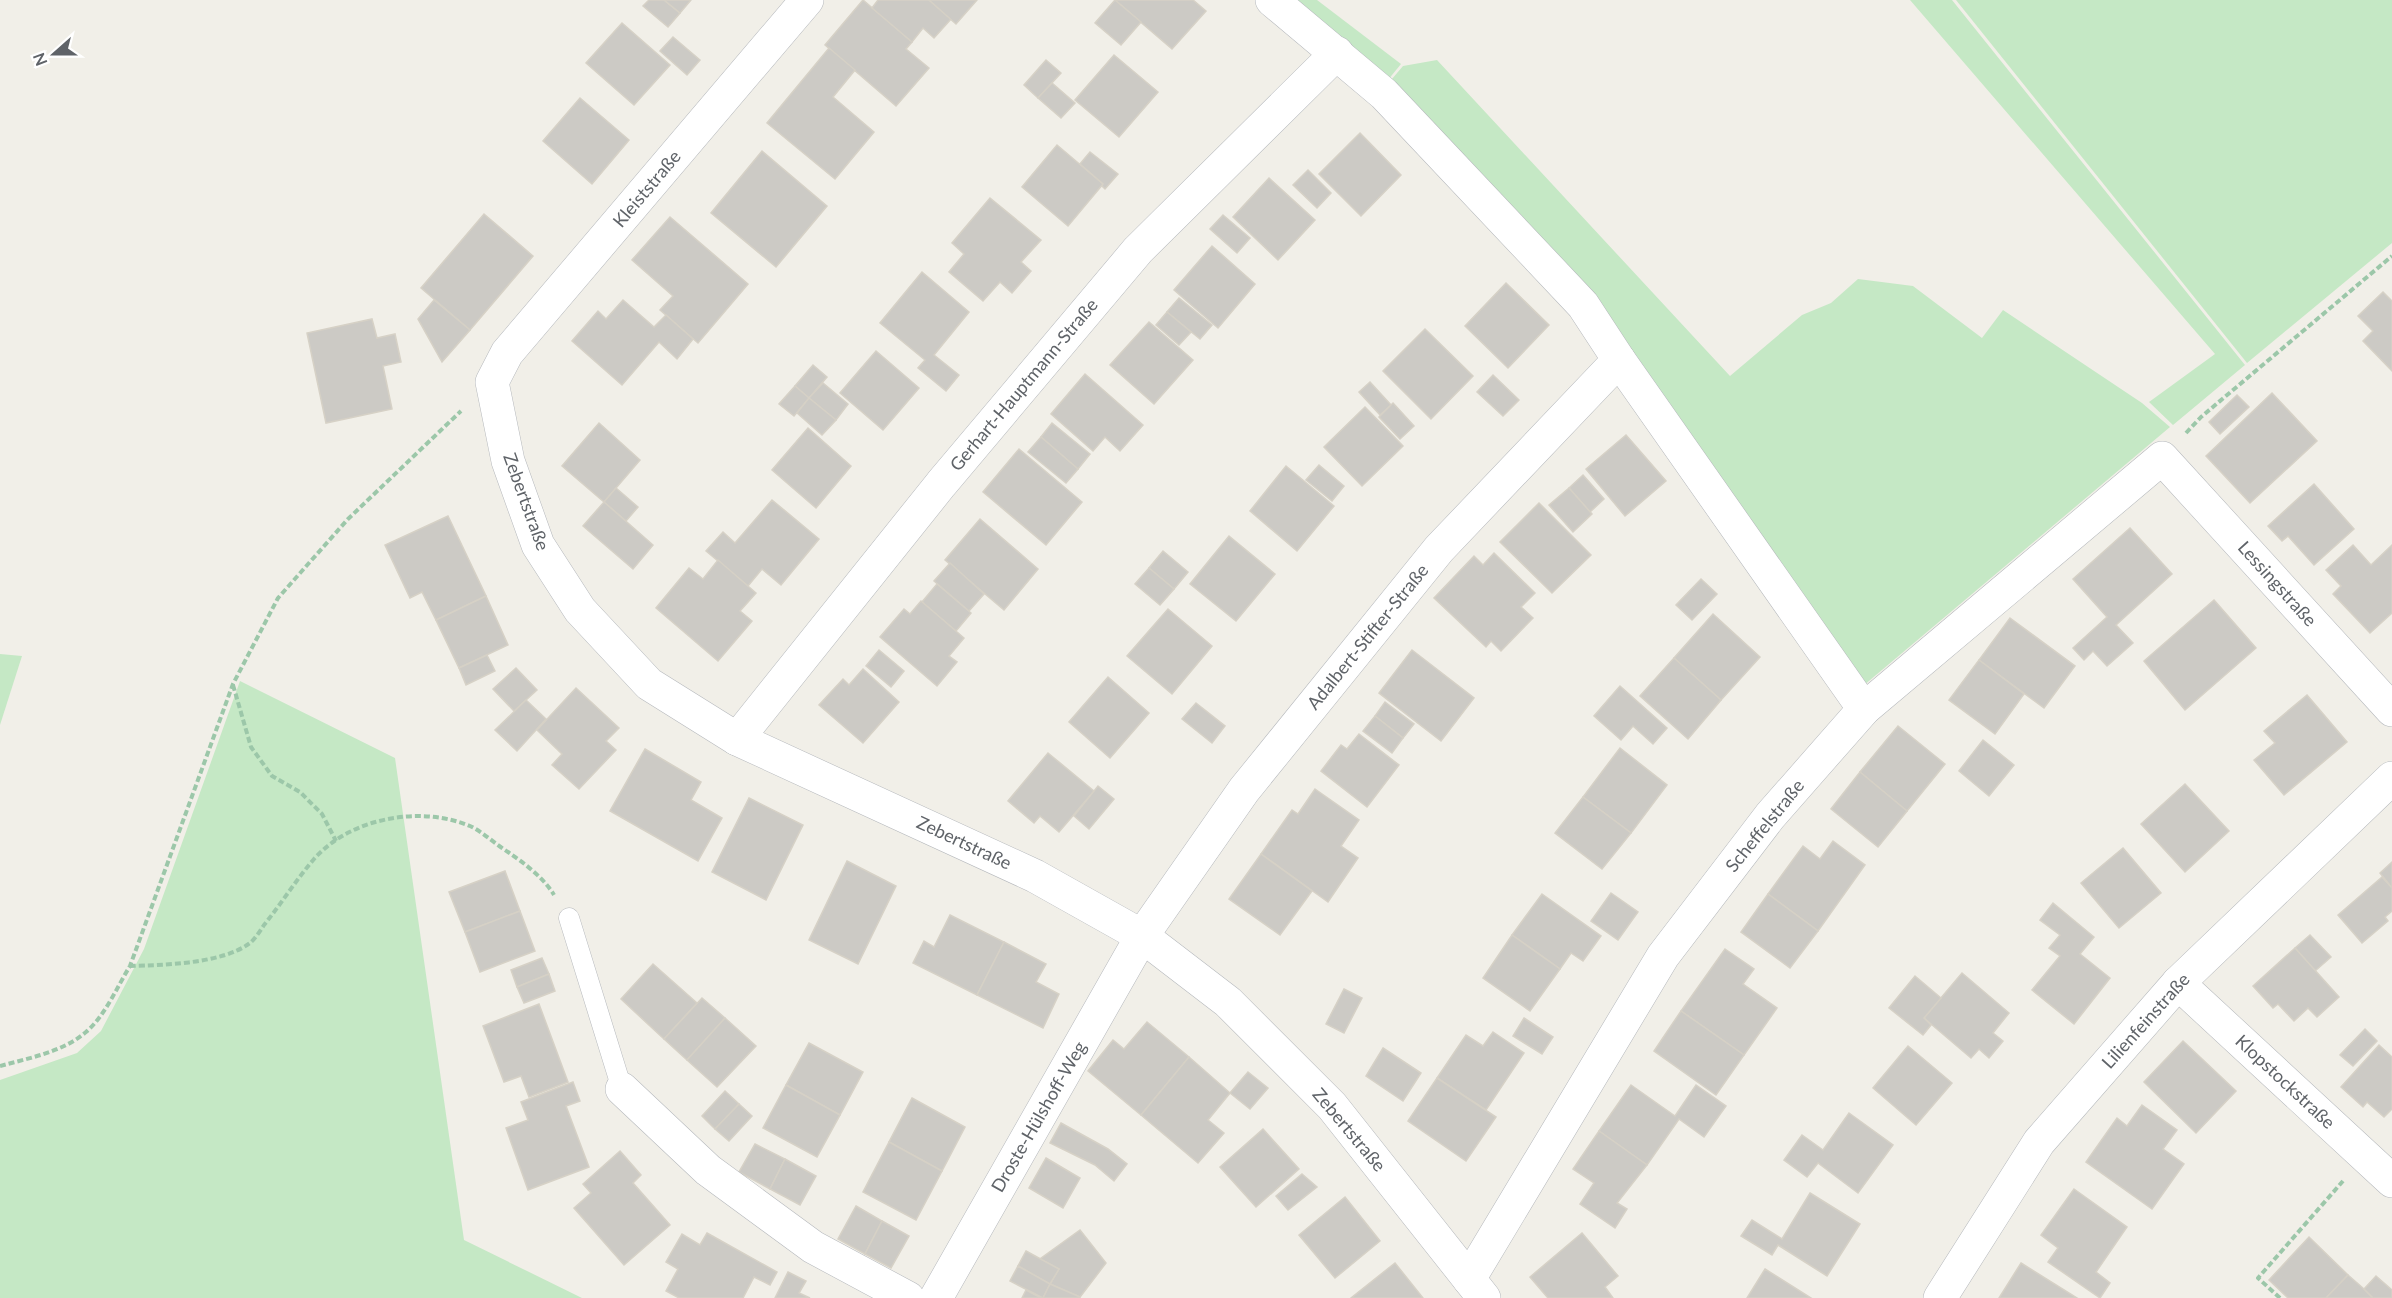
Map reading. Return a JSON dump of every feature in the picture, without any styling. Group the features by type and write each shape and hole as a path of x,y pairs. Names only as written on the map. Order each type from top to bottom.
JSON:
{"street":[{"name":"Kleiststraße","path":"492,382 507,353 807,0"},
{"path":"1272,0 1384,94 1583,305 1619,360 1864,709"},
{"name":"Gerhart-Hauptmann-Straße","path":"737,739 941,484 1138,250 1337,53"},
{"name":"Adalbert-Stifter-Straße","path":"1142,936 1244,790 1439,549 1619,360"},
{"name":"Zebertstraße","path":"492,382 508,461 538,545 580,610 649,684 737,739 1035,876 1142,936 1228,1002 1332,1106 1477,1288"},
{"name":"Scheffelstraße","path":"1477,1288 1663,956 1770,816 1864,709 2162,458"},
{"name":"Lessingstraße","path":"2162,458 2392,710"},
{"name":"Lilienfeinstraße","path":"1940,1298 2038,1142 2178,983 2392,778"},
{"name":"Droste-Hülshoff-Weg","path":"936,1298 1142,936"},
{"name":"Klopstockstraße","path":"2178,983 2392,1181"},
{"path":"622,1089 708,1170 813,1247 908,1298"}],"lane":[{"path":"569,918 622,1089"}],"path":[{"path":"2162,458 2201,417 2392,256"},
{"path":"0,1066 47,1053 69,1043 87,1031 105,1008 130,966 233,684 278,598 348,519 492,382"},
{"path":"233,684 251,747 272,776 300,792 321,814 336,841"},
{"path":"130,966 202,961 250,943 315,858 347,832 391,818 432,815 470,827 516,858 549,887 569,918"},
{"path":"2280,1298 2258,1278 2365,1156"}],"green space":[{"path":"1274,0 1317,0 1401,64 1383,86"},
{"path":"1910,0 1952,0 2245,365 2173,425 2149,402 2215,354"},
{"path":"1956,0 2392,0 2392,243 2247,363"},
{"path":"1437,60 1730,376 1802,315 1831,303 1858,279 1913,286 1982,338 2003,310 2142,403 2170,427 1857,691 1587,301 1386,86 1403,66"},
{"path":"0,654 22,656 0,725"},
{"path":"240,681 395,758 464,1240 582,1298 0,1298 0,1080 77,1053 101,1031 144,949"}],"building":[{"path":"649,0 664,0 680,13 668,27 643,6"},
{"path":"664,0 691,0 680,13"},
{"path":"863,0 912,42 906,49 929,68 896,106 825,45"},
{"path":"878,0 929,0 951,19 934,38 923,28 912,42 872,8"},
{"path":"929,0 977,0 956,24"},
{"path":"1115,0 1193,0 1206,11 1172,49"},
{"path":"1115,0 1141,22 1121,45 1095,23"},
{"path":"622,23 670,65 634,105 586,63"},
{"path":"673,37 700,60 687,75 660,51"},
{"path":"829,48 855,70 833,97 874,132 835,179 767,123"},
{"path":"1114,55 1158,92 1119,137 1075,100"},
{"path":"1046,60 1061,73 1038,98 1024,85"},
{"path":"1052,83 1075,103 1061,118 1038,98"},
{"path":"580,98 629,140 592,184 543,141"},
{"path":"1360,133 1401,175 1361,216 1319,174"},
{"path":"1057,145 1103,184 1068,226 1022,187"},
{"path":"762,151 827,206 776,267 711,213"},
{"path":"1090,152 1118,174 1105,189 1103,184 1080,164"},
{"path":"1308,170 1331,193 1317,208 1293,185"},
{"path":"1269,178 1315,220 1278,260 1233,217"},
{"path":"990,198 1041,240 1021,262 1031,271 1012,293 1000,282 983,301 949,272 964,254 952,243"},
{"path":"484,214 533,256 470,330 421,288"},
{"path":"1223,215 1250,238 1237,253 1210,229"},
{"path":"670,217 748,284 698,343 660,310 673,296 632,260"},
{"path":"1212,246 1255,284 1218,328 1174,290"},
{"path":"922,272 969,312 934,355 959,375 946,391 918,368 925,360 880,323"},
{"path":"1506,283 1549,325 1508,368 1465,326"},
{"path":"2383,292 2392,301 2392,371 2363,341 2373,331 2358,316"},
{"path":"1179,298 1212,325 1200,339 1167,312"},
{"path":"434,300 470,330 442,362 418,319"},
{"path":"623,300 654,327 666,315 693,339 677,359 659,342 622,385 572,341 598,311 606,319"},
{"path":"1167,312 1191,332 1179,345 1156,325"},
{"path":"372,319 377,338 395,334 401,362 383,366 392,409 326,423 307,333"},
{"path":"1149,322 1193,360 1154,404 1110,365"},
{"path":"1425,329 1473,376 1431,419 1383,371"},
{"path":"876,351 919,388 883,430 840,393"},
{"path":"813,365 827,377 809,398 795,386"},
{"path":"1085,374 1143,425 1120,451 1105,437 1093,451 1051,414"},
{"path":"1493,375 1519,400 1503,416 1477,392"},
{"path":"1370,382 1391,405 1380,415 1359,392"},
{"path":"823,383 848,404 836,420 809,398"},
{"path":"795,386 809,398 794,416 779,404"},
{"path":"2272,393 2317,441 2250,503 2206,456"},
{"path":"2237,395 2249,407 2220,434 2209,422"},
{"path":"809,398 836,420 822,435 797,413"},
{"path":"1393,403 1414,426 1400,439 1379,417"},
{"path":"1365,407 1403,446 1362,486 1324,447"},
{"path":"599,423 640,460 604,502 562,466"},
{"path":"1052,423 1090,454 1078,469 1041,437"},
{"path":"808,428 851,466 816,508 772,470"},
{"path":"1626,435 1666,481 1625,516 1586,469"},
{"path":"1041,437 1078,469 1066,483 1028,452"},
{"path":"1019,449 1082,502 1046,545 983,492"},
{"path":"1319,465 1344,486 1332,501 1306,480"},
{"path":"1286,466 1334,506 1297,551 1250,511"},
{"path":"1583,475 1604,499 1590,512 1569,488"},
{"path":"2314,484 2354,529 2314,565 2288,536 2282,541 2268,526"},
{"path":"616,488 638,507 626,521 604,502"},
{"path":"1569,488 1592,514 1573,532 1549,505"},
{"path":"772,500 819,539 781,585 762,569 748,586 706,551 723,532 735,543"},
{"path":"604,502 653,545 633,569 583,526"},
{"path":"1539,503 1591,555 1552,593 1500,542"},
{"path":"448,516 486,596 436,620 422,592 410,598 385,545"},
{"path":"980,519 1038,569 1004,610 945,560"},
{"path":"2130,528 2172,574 2116,625 2133,643 2107,666 2093,651 2084,660 2073,648 2107,617 2073,579"},
{"path":"1229,536 1275,574 1236,621 1190,584"},
{"path":"2353,545 2371,565 2392,545 2392,613 2370,633 2333,594 2341,586 2326,570"},
{"path":"1163,551 1188,572 1174,589 1149,568"},
{"path":"1494,553 1535,593 1521,607 1533,618 1501,651 1491,641 1486,647 1434,598 1474,556 1483,565"},
{"path":"718,560 756,593 740,611 752,621 718,661 656,608 689,568 703,579"},
{"path":"950,563 984,594 969,611 934,581"},
{"path":"1149,568 1174,589 1160,605 1135,584"},
{"path":"1701,579 1717,594 1692,620 1676,605"},
{"path":"937,584 971,613 956,631 922,602"},
{"path":"486,596 508,645 459,668 436,620"},
{"path":"2214,600 2256,648 2185,710 2144,661"},
{"path":"921,601 964,638 949,656 957,662 937,686 880,637 904,609 910,614"},
{"path":"1168,609 1212,646 1172,694 1127,656"},
{"path":"1713,614 1760,657 1721,700 1674,658"},
{"path":"2010,618 2075,666 2044,708 1979,660"},
{"path":"879,650 904,671 891,687 866,666"},
{"path":"1412,650 1474,698 1441,741 1379,693"},
{"path":"487,655 495,671 466,685 459,668"},
{"path":"1674,658 1721,700 1688,739 1640,696"},
{"path":"1979,660 2024,694 1995,734 1949,700"},
{"path":"516,668 537,690 514,711 493,689"},
{"path":"863,669 899,702 863,743 819,705 843,679 849,685"},
{"path":"1108,677 1149,713 1110,758 1069,722"},
{"path":"1620,686 1667,728 1653,744 1633,726 1621,740 1594,716"},
{"path":"576,688 619,728 606,741 616,750 579,789 552,765 562,754 537,730"},
{"path":"2307,695 2347,742 2284,795 2254,760 2275,743 2264,731"},
{"path":"526,700 546,719 517,751 495,730"},
{"path":"1385,702 1414,724 1403,738 1375,716"},
{"path":"1196,703 1225,726 1212,743 1182,719"},
{"path":"1375,716 1403,738 1392,753 1363,731"},
{"path":"1898,726 1945,764 1907,811 1860,772"},
{"path":"1359,734 1399,765 1367,807 1321,771 1341,745 1347,749"},
{"path":"1983,740 2014,765 1989,796 1959,771"},
{"path":"1620,748 1667,785 1631,833 1583,797"},
{"path":"645,749 701,782 691,800 722,818 698,861 610,811"},
{"path":"1048,753 1094,791 1059,832 1040,816 1034,823 1008,801"},
{"path":"1860,772 1907,811 1878,847 1831,809"},
{"path":"2185,784 2229,831 2185,872 2141,824"},
{"path":"1098,786 1114,799 1089,829 1074,816"},
{"path":"1315,789 1359,820 1341,846 1358,858 1328,902 1261,854 1292,810 1298,814"},
{"path":"1583,797 1631,833 1602,869 1555,833"},
{"path":"749,798 803,825 766,900 712,872"},
{"path":"1833,841 1865,865 1818,931 1768,894 1803,846 1820,859"},
{"path":"2123,848 2161,893 2119,928 2081,883"},
{"path":"1261,854 1312,891 1280,935 1229,899"},
{"path":"847,861 896,886 858,964 809,940"},
{"path":"2392,862 2392,888 2380,873"},
{"path":"505,871 520,911 465,932 449,892"},
{"path":"2382,877 2392,888 2392,911 2385,917 2388,921 2362,943 2338,915"},
{"path":"1611,893 1638,912 1618,940 1591,921"},
{"path":"1542,894 1601,936 1583,961 1571,953 1560,969 1512,935"},
{"path":"1768,894 1818,931 1790,968 1741,932"},
{"path":"2053,903 2094,937 2080,954 2110,978 2074,1024 2032,990 2060,956 2049,948 2060,935 2040,920"},
{"path":"520,911 535,951 480,972 465,932"},
{"path":"950,915 1004,942 977,995 913,963 924,941 934,947"},
{"path":"1512,935 1560,969 1530,1011 1483,978"},
{"path":"2310,935 2331,957 2315,971 2295,948"},
{"path":"1004,942 1046,964 1036,982 1059,994 1043,1028 977,995"},
{"path":"2295,948 2339,997 2317,1017 2308,1008 2294,1021 2278,1004 2273,1008 2253,986"},
{"path":"1725,949 1754,969 1743,984 1777,1008 1744,1055 1681,1011"},
{"path":"542,958 549,974 517,987 511,970"},
{"path":"653,964 697,1003 664,1039 621,999"},
{"path":"1962,973 2009,1013 1993,1033 2003,1041 1989,1058 1979,1049 1971,1058 1924,1018"},
{"path":"549,974 555,991 524,1003 517,987"},
{"path":"1915,976 1941,998 1924,1018 1931,1025 1923,1035 1889,1008"},
{"path":"1344,989 1362,998 1344,1033 1326,1024"},
{"path":"702,998 725,1018 687,1060 664,1039"},
{"path":"539,1004 568,1082 529,1097 521,1076 504,1082 483,1026"},
{"path":"1681,1011 1744,1055 1716,1095 1654,1051"},
{"path":"725,1018 756,1046 717,1087 687,1060"},
{"path":"1524,1018 1553,1037 1542,1054 1513,1036"},
{"path":"1147,1022 1189,1057 1141,1115 1088,1071 1113,1040 1124,1049"},
{"path":"2365,1029 2377,1041 2353,1066 2340,1055"},
{"path":"1493,1032 1524,1053 1486,1110 1437,1078 1466,1035 1483,1046"},
{"path":"2183,1041 2236,1091 2196,1133 2144,1082"},
{"path":"809,1043 863,1072 840,1115 786,1085"},
{"path":"2379,1045 2392,1057 2392,1109 2384,1117 2367,1102 2363,1107 2341,1087"},
{"path":"1908,1046 1952,1083 1916,1125 1873,1088"},
{"path":"1383,1048 1421,1073 1403,1101 1366,1076"},
{"path":"1189,1057 1230,1093 1208,1120 1224,1133 1198,1163 1141,1115"},
{"path":"1248,1072 1268,1088 1250,1109 1230,1093"},
{"path":"1437,1078 1496,1117 1466,1161 1408,1121"},
{"path":"573,1082 580,1101 566,1106 589,1167 528,1190 506,1128 528,1120 521,1102"},
{"path":"786,1085 840,1115 817,1157 763,1128"},
{"path":"1631,1085 1675,1116 1696,1085 1726,1106 1704,1137 1679,1119 1647,1165 1599,1131"},
{"path":"725,1091 739,1104 715,1129 702,1116"},
{"path":"912,1098 965,1127 942,1171 889,1142"},
{"path":"739,1104 752,1116 729,1141 715,1129"},
{"path":"2142,1105 2177,1130 2163,1149 2184,1164 2152,1209 2086,1162 2117,1118 2127,1126"},
{"path":"1849,1113 1893,1145 1858,1193 1818,1163 1807,1177 1784,1160 1802,1135 1823,1150"},
{"path":"1061,1123 1108,1149 1127,1164 1114,1181 1095,1165 1050,1143"},
{"path":"1263,1129 1299,1169 1256,1207 1220,1167"},
{"path":"1599,1131 1647,1165 1617,1203 1627,1209 1615,1228 1580,1204 1594,1183 1573,1169"},
{"path":"889,1142 942,1171 916,1220 863,1192"},
{"path":"755,1144 785,1159 770,1189 739,1172"},
{"path":"620,1151 641,1175 633,1183 670,1225 624,1265 574,1208 591,1193 583,1184"},
{"path":"1046,1158 1080,1178 1063,1208 1029,1188"},
{"path":"785,1159 816,1176 800,1205 770,1189"},
{"path":"1302,1174 1317,1187 1288,1210 1276,1196"},
{"path":"2074,1189 2127,1227 2096,1272 2110,1283 2100,1298 2048,1262 2058,1248 2041,1235"},
{"path":"1810,1193 1860,1224 1827,1276 1778,1245 1772,1255 1741,1236 1752,1220 1782,1239"},
{"path":"1345,1197 1380,1241 1335,1278 1299,1235"},
{"path":"856,1206 882,1221 865,1254 838,1239"},
{"path":"882,1221 909,1236 891,1268 865,1254"},
{"path":"1080,1230 1106,1263 1080,1297 1050,1284 1059,1269 1040,1259"},
{"path":"707,1233 777,1272 770,1285 754,1277 743,1298 679,1298 666,1291 678,1269 666,1262 682,1234 700,1245"},
{"path":"1582,1233 1618,1276 1605,1287 1613,1298 1548,1298 1530,1277"},
{"path":"2309,1237 2348,1275 2326,1298 2288,1298 2269,1280"},
{"path":"1026,1251 1059,1269 1050,1284 1018,1266"},
{"path":"1395,1263 1423,1298 1351,1298"},
{"path":"2021,1263 2077,1298 1999,1298"},
{"path":"1018,1266 1050,1284 1043,1298 1010,1281"},
{"path":"1765,1269 1811,1298 1747,1298"},
{"path":"788,1272 806,1281 799,1293 810,1298 775,1298"},
{"path":"2348,1275 2364,1289 2373,1298 2326,1298"},
{"path":"2376,1276 2392,1290 2392,1298 2373,1298 2364,1289"},
{"path":"1050,1284 1080,1297 1043,1298"},
{"path":"1026,1290 1041,1298 1022,1298"}]}
